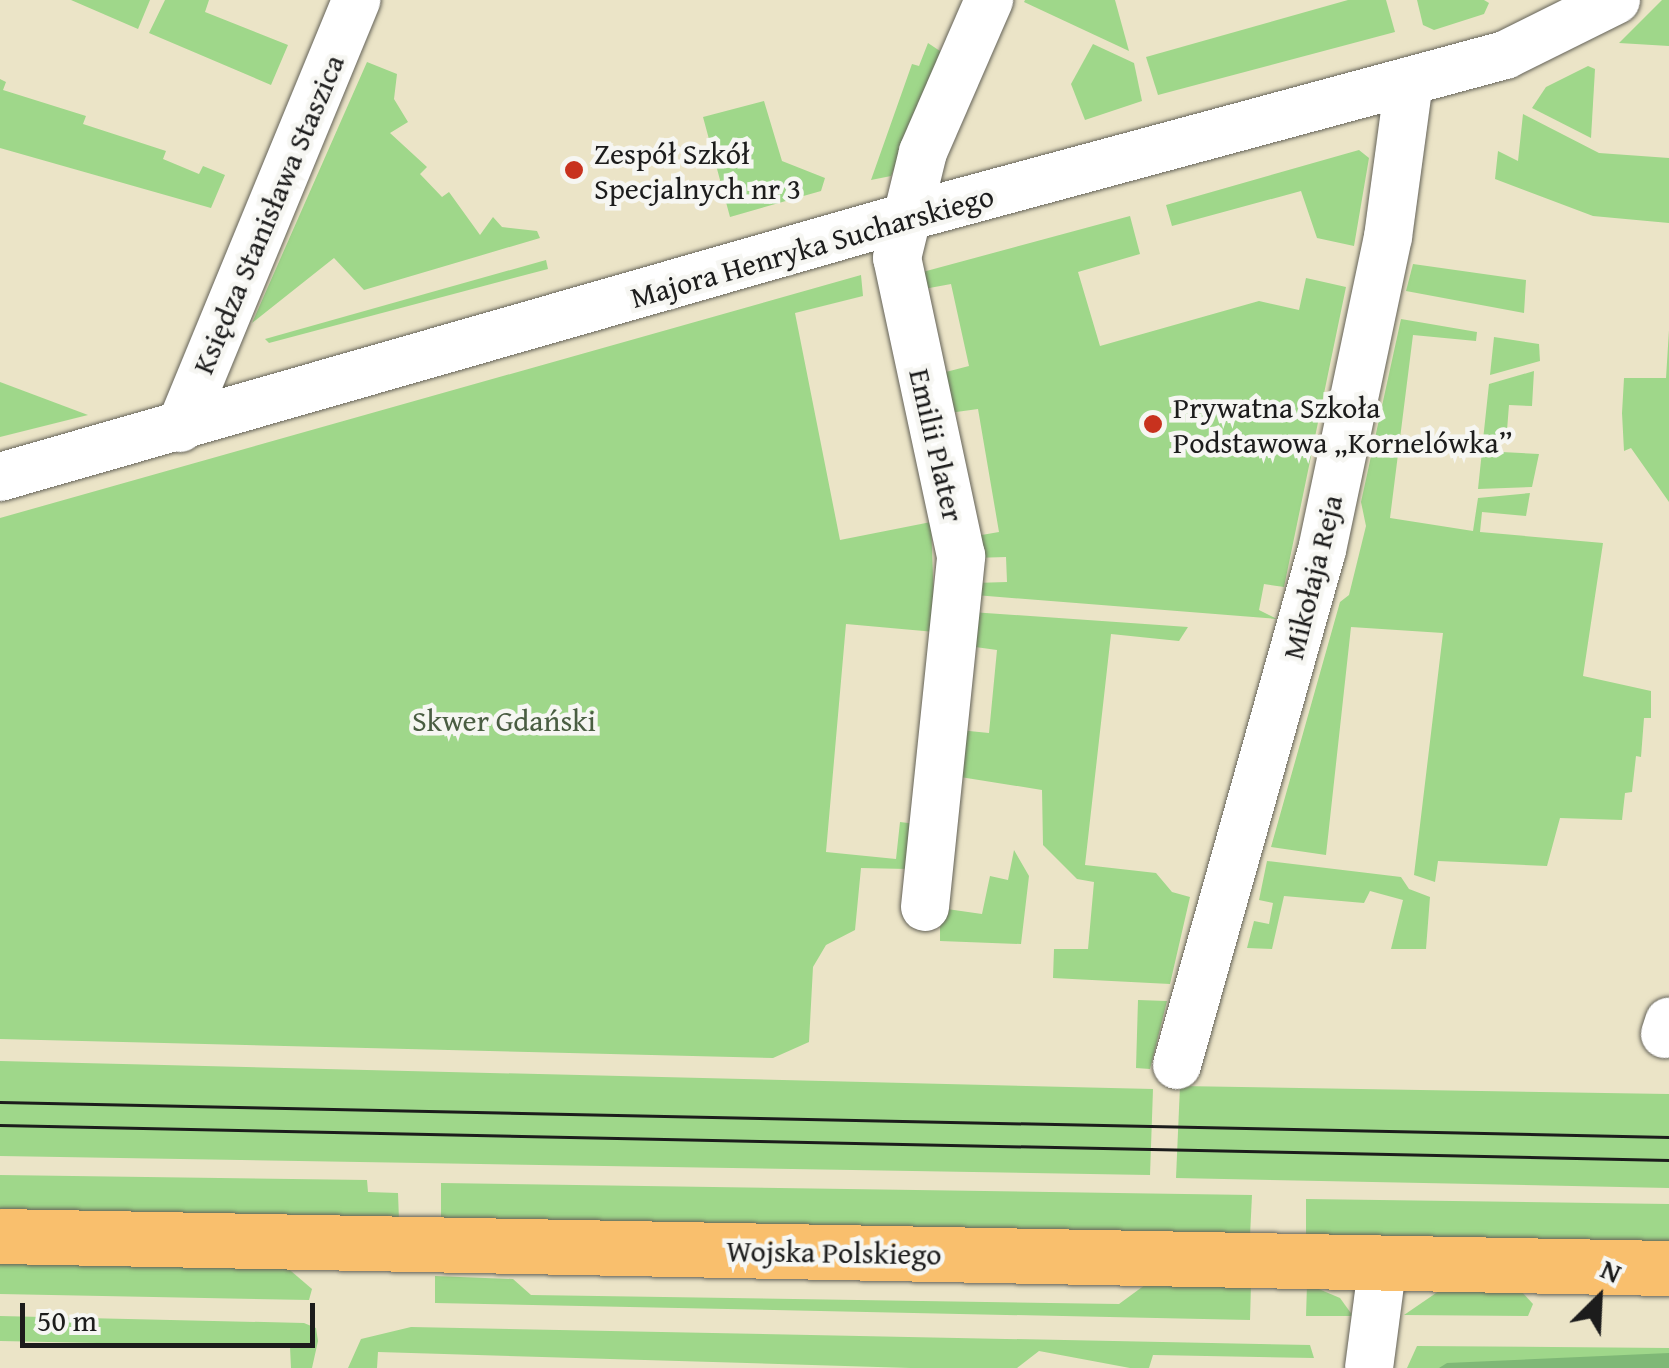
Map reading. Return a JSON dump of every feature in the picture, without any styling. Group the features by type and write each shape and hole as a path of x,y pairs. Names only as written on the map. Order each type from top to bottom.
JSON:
{"main road":[{"name":"Wojska Polskiego","path":"0,1236 1669,1268"}],"street":[{"name":"Księdza Stanisława Staszica","path":"180,428 356,0"},
{"name":"Emilii Plater","path":"925,907 961,556 897,272 923,152 989,0"},
{"name":"Majora Henryka Sucharskiego","path":"0,477 906,217 1505,55 1616,0"},
{"name":"Mikołaja Reja","path":"1177,1065 1322,550 1388,237 1410,81"},
{"path":"1369,1368 1383,1262"}],"green space":[{"path":"71,0 150,0 138,29"},
{"path":"165,0 209,0 205,12 288,45 271,85 149,33"},
{"path":"1025,0 1115,0 1129,51 1024,2"},
{"path":"1348,0 1386,0 1395,32 1158,95 1146,57"},
{"path":"1417,0 1489,3 1484,14 1434,30 1423,25"},
{"path":"1662,0 1669,0 1669,46 1619,43"},
{"path":"928,43 943,53 891,176 871,180 912,64 919,66"},
{"path":"1093,44 1134,63 1142,101 1085,120 1071,84"},
{"path":"367,62 397,74 394,99 408,122 390,133 427,167 420,174 442,197 449,192 480,235 493,217 502,227 537,231 540,238 364,290 334,258 252,323"},
{"path":"1588,66 1595,69 1591,138 1532,108 1546,87"},
{"path":"0,79 6,82 3,90 86,116 83,124 166,151 163,159 199,174 203,166 225,175 211,208 0,148"},
{"path":"764,101 782,161 825,178 821,191 730,217 703,117"},
{"path":"1523,114 1599,153 1669,158 1669,223 1593,216 1495,179 1498,151 1518,161"},
{"path":"1359,150 1369,158 1354,246 1317,238 1301,191 1172,226 1166,205"},
{"name":"Prywatna Szkoła Podstawowa „Kornelówka”","path":"1130,216 1140,254 1078,272 1100,346 1259,301 1299,310 1306,278 1346,287 1284,587 1264,584 1259,610 1277,619 975,595 974,583 1007,582 1006,557 973,558 970,537 999,532 978,409 949,413 942,373 969,366 951,284 924,289 919,273"},
{"path":"546,260 548,269 269,343 265,339"},
{"path":"1413,264 1526,280 1524,313 1406,291"},
{"name":"Skwer Gdański","path":"861,275 863,296 795,313 840,540 931,522 935,632 846,624 826,852 896,859 900,822 916,824 907,869 861,868 855,930 826,945 813,967 809,1042 773,1058 0,1039 0,518"},
{"path":"1401,319 1477,332 1476,341 1413,335 1390,518 1473,531 1478,498 1530,493 1526,516 1482,512 1480,532 1603,543 1583,676 1651,691 1651,718 1644,718 1641,757 1636,756 1632,792 1625,793 1622,820 1560,818 1547,866 1438,861 1435,882 1414,875 1443,633 1351,627 1326,855 1271,847 1340,602 1349,595 1366,526 1361,502"},
{"path":"1669,330 1669,502 1631,448 1624,451 1622,413 1624,378 1666,378"},
{"path":"1494,337 1539,344 1540,361 1490,375"},
{"path":"1534,371 1532,406 1509,405 1506,443 1483,440 1489,384"},
{"path":"0,382 88,415 0,437"},
{"path":"1482,451 1539,454 1532,487 1478,489"},
{"path":"971,612 1188,627 1179,641 1111,634 1085,865 1156,873 1172,892 1190,897 1170,984 1053,978 1054,949 1088,949 1094,882 1077,879 1043,845 1042,790 954,776 959,730 989,733 997,650 968,646"},
{"path":"1014,850 1029,876 1021,944 940,941 940,908 982,914 990,876 1008,880"},
{"path":"1267,861 1401,877 1409,889 1430,897 1426,949 1391,949 1403,900 1370,891 1364,903 1284,896 1272,949 1247,948 1254,921 1269,924 1273,903 1259,900"},
{"path":"1138,1000 1167,1001 1150,1069 1136,1068"},
{"path":"0,1061 1153,1089 1150,1175 0,1156"},
{"path":"1180,1086 1669,1094 1669,1188 1176,1178"},
{"path":"0,1175 367,1180 368,1192 398,1193 399,1220 0,1211"},
{"path":"441,1183 1252,1195 1250,1236 441,1220"},
{"path":"1306,1199 1669,1204 1669,1243 1306,1238"},
{"path":"0,1261 284,1265 312,1289 309,1300 0,1294"},
{"path":"435,1276 513,1279 531,1295 1119,1304 1149,1282 1251,1285 1250,1320 435,1303"},
{"path":"1307,1284 1340,1298 1353,1316 1306,1316"},
{"path":"1519,1289 1533,1304 1528,1316 1404,1315 1439,1291"},
{"path":"0,1316 304,1323 316,1328 318,1341 312,1368 291,1368 290,1347 0,1341"},
{"path":"411,1327 1310,1345 1314,1358 1153,1355 1149,1368 1130,1368 1039,1351 1017,1368 911,1368 378,1352 377,1368 348,1368 361,1339"},
{"path":"1417,1346 1669,1348 1669,1368 1407,1368"},
{"path":"1669,1353 1669,1368 1439,1368 1447,1363"}],"tram line":[{"path":"0,1102 1669,1137"},
{"path":"0,1125 1669,1160"}],"place":[{"name":"Zespół Szkół Specjalnych nr 3","path":"574,170"},
{"name":"Prywatna Szkoła Podstawowa „Kornelówka”","path":"1153,424"}]}
